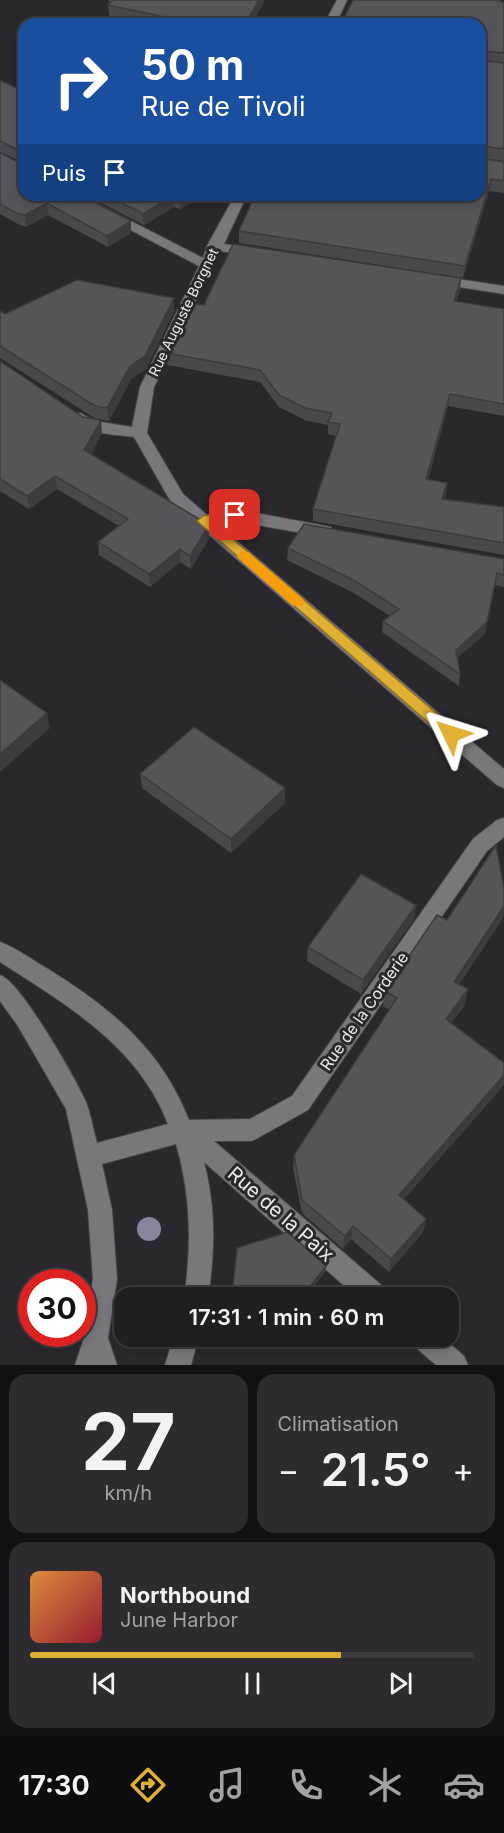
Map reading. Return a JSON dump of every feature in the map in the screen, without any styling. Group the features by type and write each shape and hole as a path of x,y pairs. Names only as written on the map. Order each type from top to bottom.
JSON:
{"street":[{"path":"333,18 342,0"},
{"path":"82,201 207,265"},
{"name":"Rue Auguste Borgnet","path":"139,433 147,387 238,201"},
{"path":"214,246 272,255"},
{"path":"423,278 504,290"},
{"path":"64,407 91,425 139,433 177,498 504,780"},
{"path":"203,521 235,515 340,533"},
{"name":"Rue de la Corderie","path":"89,1156 185,1131 252,1130 300,1103 480,845 504,826"},
{"path":"0,951 103,1019 145,1061 173,1107 185,1131 203,1228 198,1287"},
{"path":"0,984 26,1019 76,1106 100,1210 105,1279 96,1338 104,1365"},
{"name":"Rue de la Paix","path":"185,1131 364,1287"},
{"path":"88,1365 93,1347"},
{"path":"177,1365 183,1347"},
{"path":"435,1347 455,1365"}],"building":[{"path":"113,0 259,0 248,18 169,18 108,5"},
{"path":"353,0 498,0 504,3 504,53 486,51 486,18 344,18"},
{"path":"486,61 504,63 504,149 486,147"},
{"path":"0,80 18,89 18,150 0,141"},
{"path":"0,153 18,162 18,201 92,201 131,221 107,236 47,203 25,215 0,204"},
{"path":"486,159 504,162 504,181 491,179 486,196"},
{"path":"118,201 164,201 143,214"},
{"path":"252,201 484,201 465,266 239,231"},
{"path":"233,244 461,278 454,301 504,309 504,404 450,394 426,479 447,483 442,499 504,507 504,543 313,509 340,424 328,422 332,413 305,408 279,395 260,370 166,353 191,303 204,305"},
{"path":"77,280 174,298 145,356 130,366 107,408 95,406 0,346 0,311 5,314"},
{"path":"0,361 83,417 101,420 84,450 209,525 190,556 180,549 149,574 98,542 128,519 55,476 27,496 0,479"},
{"path":"304,524 504,559 504,575 497,573 487,622 456,650 460,674 383,621 399,609 355,581 288,548"},
{"path":"0,680 47,713 0,754"},
{"path":"194,727 285,788 231,839 140,774"},
{"path":"496,845 504,888 504,906 454,982 468,989 446,1019 504,1063 504,1075 399,1195 426,1219 391,1259 353,1226 345,1236 302,1200 294,1155 397,998 385,991 437,915 447,920"},
{"path":"361,874 416,905 363,980 308,947"},
{"path":"288,1232 326,1266 310,1287 233,1287 237,1248"}],"slow traffic":[{"path":"244,556 298,603"}],"route":[{"path":"235,515 203,521 451,734"}]}
